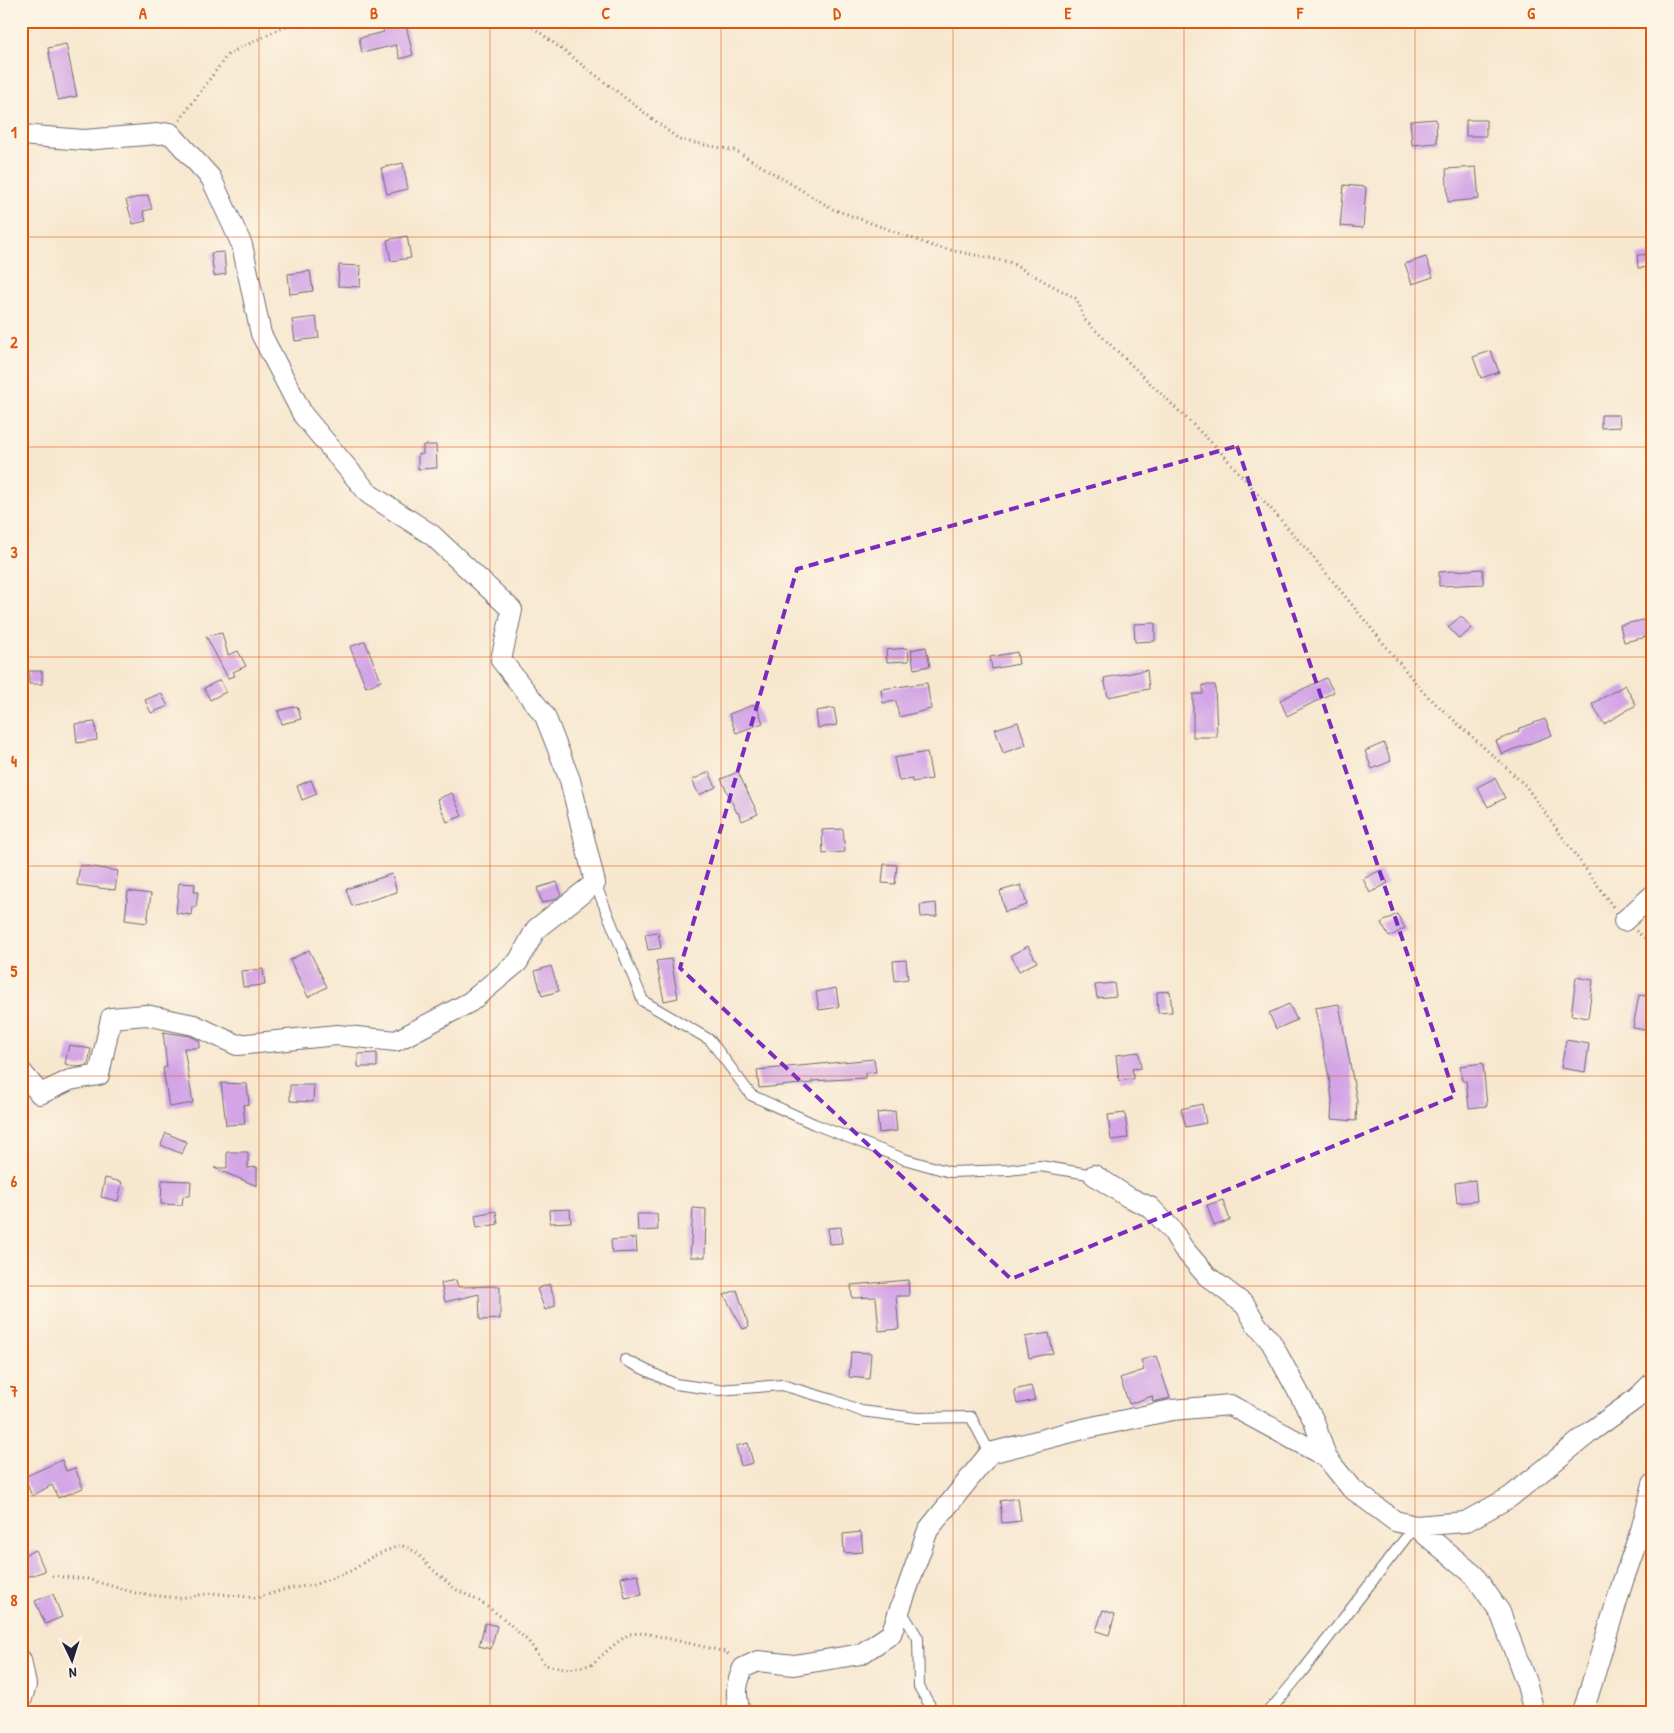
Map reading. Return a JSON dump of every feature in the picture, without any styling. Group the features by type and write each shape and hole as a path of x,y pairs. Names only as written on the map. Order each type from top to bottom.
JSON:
{"street":[{"path":"21,136 84,140 170,133 211,178 242,245 261,334 303,415 369,494 432,535 512,610 501,660 545,716 570,780 595,883 536,929 518,962 470,1002 396,1041 337,1035 237,1045 194,1025 146,1015 111,1018 99,1076 70,1080 40,1094 21,1071"},
{"path":"1624,921 1653,895"},
{"path":"1094,1176 1128,1197 1150,1207 1172,1230 1183,1248 1206,1276 1245,1305 1256,1324 1271,1342 1314,1421 1326,1457 1351,1488 1395,1521 1415,1526 1464,1522 1510,1498 1593,1430 1637,1398 1653,1382"},
{"path":"740,1712 737,1702 736,1685 743,1668 758,1661 794,1665 861,1654 891,1634 928,1530 990,1453 1083,1429 1172,1410 1230,1405 1326,1457"},
{"path":"1583,1712 1622,1581 1641,1530 1653,1485"},
{"path":"1415,1526 1474,1575 1500,1612 1527,1685 1534,1712"},
{"path":"21,1660 26,1686 21,1701"}],"lane":[{"path":"595,883 642,1001 710,1040 751,1095 814,1124 904,1159 950,1172 1009,1170 1040,1166 1094,1176"},
{"path":"625,1360 676,1384 719,1390 782,1385 833,1400 861,1411 917,1418 971,1417 990,1453"},
{"path":"1267,1712 1298,1677 1415,1526"},
{"path":"900,1608 918,1638 919,1687 934,1712"}],"path":[{"path":"170,133 228,54 296,21"},
{"path":"525,21 680,140 736,152 833,209 936,247 1009,262 1077,299 1084,318 1218,449 1309,552 1423,692 1525,786 1624,921 1653,946"},
{"path":"52,1576 87,1579 139,1594 179,1598 212,1593 257,1598 286,1589 313,1585 335,1577 353,1570 373,1556 401,1545 416,1552 455,1589 504,1618 529,1642 545,1665 568,1669 591,1665 614,1644 629,1634 644,1633 726,1652 743,1668"}],"highlighted area":[{"path":"1237,446 1455,1096 1011,1279 680,968 797,569"}],"building":[{"path":"405,21 413,55 400,59 396,45 362,53 359,38 384,32 381,24"},
{"path":"66,44 77,96 58,100 48,48"},
{"path":"1436,119 1437,143 1412,145 1410,121"},
{"path":"1466,120 1486,120 1486,136 1466,136"},
{"path":"403,163 408,189 387,194 381,168"},
{"path":"1476,167 1479,199 1448,202 1446,169"},
{"path":"1344,185 1366,187 1363,228 1340,226"},
{"path":"148,195 152,209 143,211 146,221 133,224 126,200"},
{"path":"407,236 411,258 391,261 387,240"},
{"path":"224,252 226,274 214,276 211,253"},
{"path":"1653,254 1653,267 1638,268 1637,255"},
{"path":"1426,257 1433,277 1412,284 1405,264"},
{"path":"339,265 361,266 360,287 338,286"},
{"path":"310,271 313,291 290,294 288,274"},
{"path":"316,317 319,338 295,341 292,320"},
{"path":"1491,351 1499,372 1481,378 1473,357"},
{"path":"1601,415 1619,415 1620,427 1601,428"},
{"path":"423,445 436,445 437,468 418,469 418,454 423,454"},
{"path":"1483,569 1483,584 1439,586 1439,572"},
{"path":"1461,616 1472,628 1459,639 1448,627"},
{"path":"1648,619 1651,636 1624,642 1620,625"},
{"path":"1155,623 1155,641 1135,642 1134,624"},
{"path":"222,633 228,655 238,651 246,666 233,672 235,676 228,678 206,636"},
{"path":"365,641 381,681 366,687 350,647"},
{"path":"926,647 930,666 914,669 911,650"},
{"path":"908,648 909,661 887,662 886,650"},
{"path":"1017,652 1019,664 992,669 990,657"},
{"path":"1147,670 1149,689 1108,697 1104,678"},
{"path":"29,671 42,671 42,684 29,684"},
{"path":"1326,678 1334,692 1287,716 1280,700"},
{"path":"220,680 226,692 210,700 204,688"},
{"path":"927,683 931,709 899,717 896,701 883,703 881,689"},
{"path":"1203,685 1215,685 1217,737 1193,737 1193,694 1203,694"},
{"path":"1625,685 1636,705 1604,724 1592,704"},
{"path":"161,693 168,706 151,713 145,700"},
{"path":"756,704 763,723 736,733 729,714"},
{"path":"297,706 301,719 282,724 278,711"},
{"path":"834,708 837,725 818,728 816,711"},
{"path":"1545,719 1552,735 1502,754 1496,741 1519,731 1518,729"},
{"path":"95,722 97,740 77,743 75,724"},
{"path":"1018,722 1026,745 1003,753 995,729"},
{"path":"1384,743 1391,761 1372,769 1365,751"},
{"path":"927,752 932,779 912,782 912,779 899,781 894,758"},
{"path":"709,772 716,787 699,795 692,780"},
{"path":"738,772 758,814 742,821 721,779"},
{"path":"1495,778 1505,798 1488,807 1477,787"},
{"path":"311,780 317,794 302,800 297,786"},
{"path":"452,793 462,816 447,822 437,799"},
{"path":"843,829 845,852 823,854 822,830"},
{"path":"884,864 897,865 895,884 882,883"},
{"path":"80,865 118,871 115,890 77,885"},
{"path":"1381,870 1388,883 1370,893 1363,879"},
{"path":"392,874 397,892 352,906 346,889"},
{"path":"557,882 561,894 556,899 542,903 537,888"},
{"path":"179,883 195,884 194,892 198,892 196,907 192,907 191,915 176,913"},
{"path":"1021,885 1027,905 1005,912 1000,891"},
{"path":"128,891 151,894 147,923 125,920"},
{"path":"936,903 937,916 921,917 920,905"},
{"path":"1397,914 1405,928 1389,937 1381,923"},
{"path":"658,932 661,948 648,950 645,934"},
{"path":"1028,946 1037,962 1019,971 1011,955"},
{"path":"309,950 327,987 308,997 290,960"},
{"path":"671,959 678,998 664,1001 656,961"},
{"path":"906,960 908,979 895,981 893,961"},
{"path":"551,966 559,991 542,996 535,971"},
{"path":"263,969 265,985 243,987 241,971"},
{"path":"1576,977 1593,980 1588,1018 1571,1015"},
{"path":"1114,983 1116,996 1097,998 1095,985"},
{"path":"836,988 839,1007 819,1010 816,992"},
{"path":"1170,991 1172,1012 1158,1013 1157,992"},
{"path":"1639,995 1653,997 1653,1031 1633,1028"},
{"path":"1289,1004 1297,1020 1276,1029 1269,1013"},
{"path":"1339,1004 1357,1101 1356,1121 1331,1119 1330,1082 1315,1008"},
{"path":"163,1032 190,1036 200,1041 199,1048 184,1048 193,1103 169,1107 163,1068 167,1067"},
{"path":"1566,1040 1589,1044 1585,1072 1561,1068"},
{"path":"69,1045 91,1049 88,1065 78,1067 65,1064"},
{"path":"1139,1052 1141,1068 1132,1069 1134,1079 1119,1081 1116,1055"},
{"path":"377,1053 377,1067 358,1067 358,1054"},
{"path":"874,1059 876,1072 865,1073 865,1078 812,1081 812,1083 759,1088 757,1070"},
{"path":"1483,1063 1487,1106 1469,1108 1466,1081 1462,1081 1460,1066"},
{"path":"221,1083 247,1084 249,1104 243,1105 245,1124 226,1125"},
{"path":"290,1085 314,1085 313,1102 290,1101"},
{"path":"1202,1104 1206,1123 1186,1127 1181,1109"},
{"path":"895,1111 897,1131 879,1133 877,1113"},
{"path":"1125,1113 1128,1138 1111,1140 1108,1115"},
{"path":"166,1133 187,1142 182,1154 161,1145"},
{"path":"227,1152 248,1152 248,1168 257,1167 257,1186 214,1168 227,1168"},
{"path":"105,1178 122,1182 118,1201 101,1197"},
{"path":"162,1180 191,1181 190,1196 183,1196 182,1205 161,1204"},
{"path":"1475,1180 1477,1201 1457,1203 1455,1183"},
{"path":"1223,1200 1230,1220 1214,1226 1207,1205"},
{"path":"693,1208 706,1209 705,1257 690,1257"},
{"path":"570,1209 571,1222 550,1223 549,1210"},
{"path":"496,1211 498,1224 477,1228 475,1215"},
{"path":"637,1214 657,1214 658,1230 638,1231"},
{"path":"841,1227 842,1243 829,1244 828,1228"},
{"path":"636,1238 637,1252 612,1253 611,1240"},
{"path":"456,1280 458,1287 500,1286 500,1319 480,1320 479,1294 445,1302 441,1283"},
{"path":"908,1280 909,1296 896,1296 899,1329 879,1331 876,1297 852,1298 851,1285"},
{"path":"549,1284 555,1300 555,1306 545,1310 537,1289"},
{"path":"737,1290 749,1327 743,1329 724,1295"},
{"path":"1049,1333 1053,1353 1029,1358 1025,1337"},
{"path":"851,1352 871,1353 869,1379 849,1377"},
{"path":"1156,1356 1170,1398 1153,1402 1152,1396 1129,1404 1120,1378 1144,1370 1141,1360"},
{"path":"1031,1386 1035,1400 1017,1404 1014,1390"},
{"path":"748,1443 753,1463 741,1466 736,1446"},
{"path":"62,1460 66,1471 75,1468 83,1488 58,1498 52,1485 32,1496 24,1477"},
{"path":"1018,1498 1021,1521 1002,1523 1000,1501"},
{"path":"861,1532 863,1552 844,1553 843,1534"},
{"path":"36,1550 45,1571 27,1577 21,1562 21,1556"},
{"path":"638,1574 642,1595 625,1598 621,1577"},
{"path":"53,1594 62,1617 45,1624 35,1601"},
{"path":"1103,1610 1115,1614 1109,1635 1096,1631"},
{"path":"485,1623 497,1626 491,1649 479,1646"}]}
